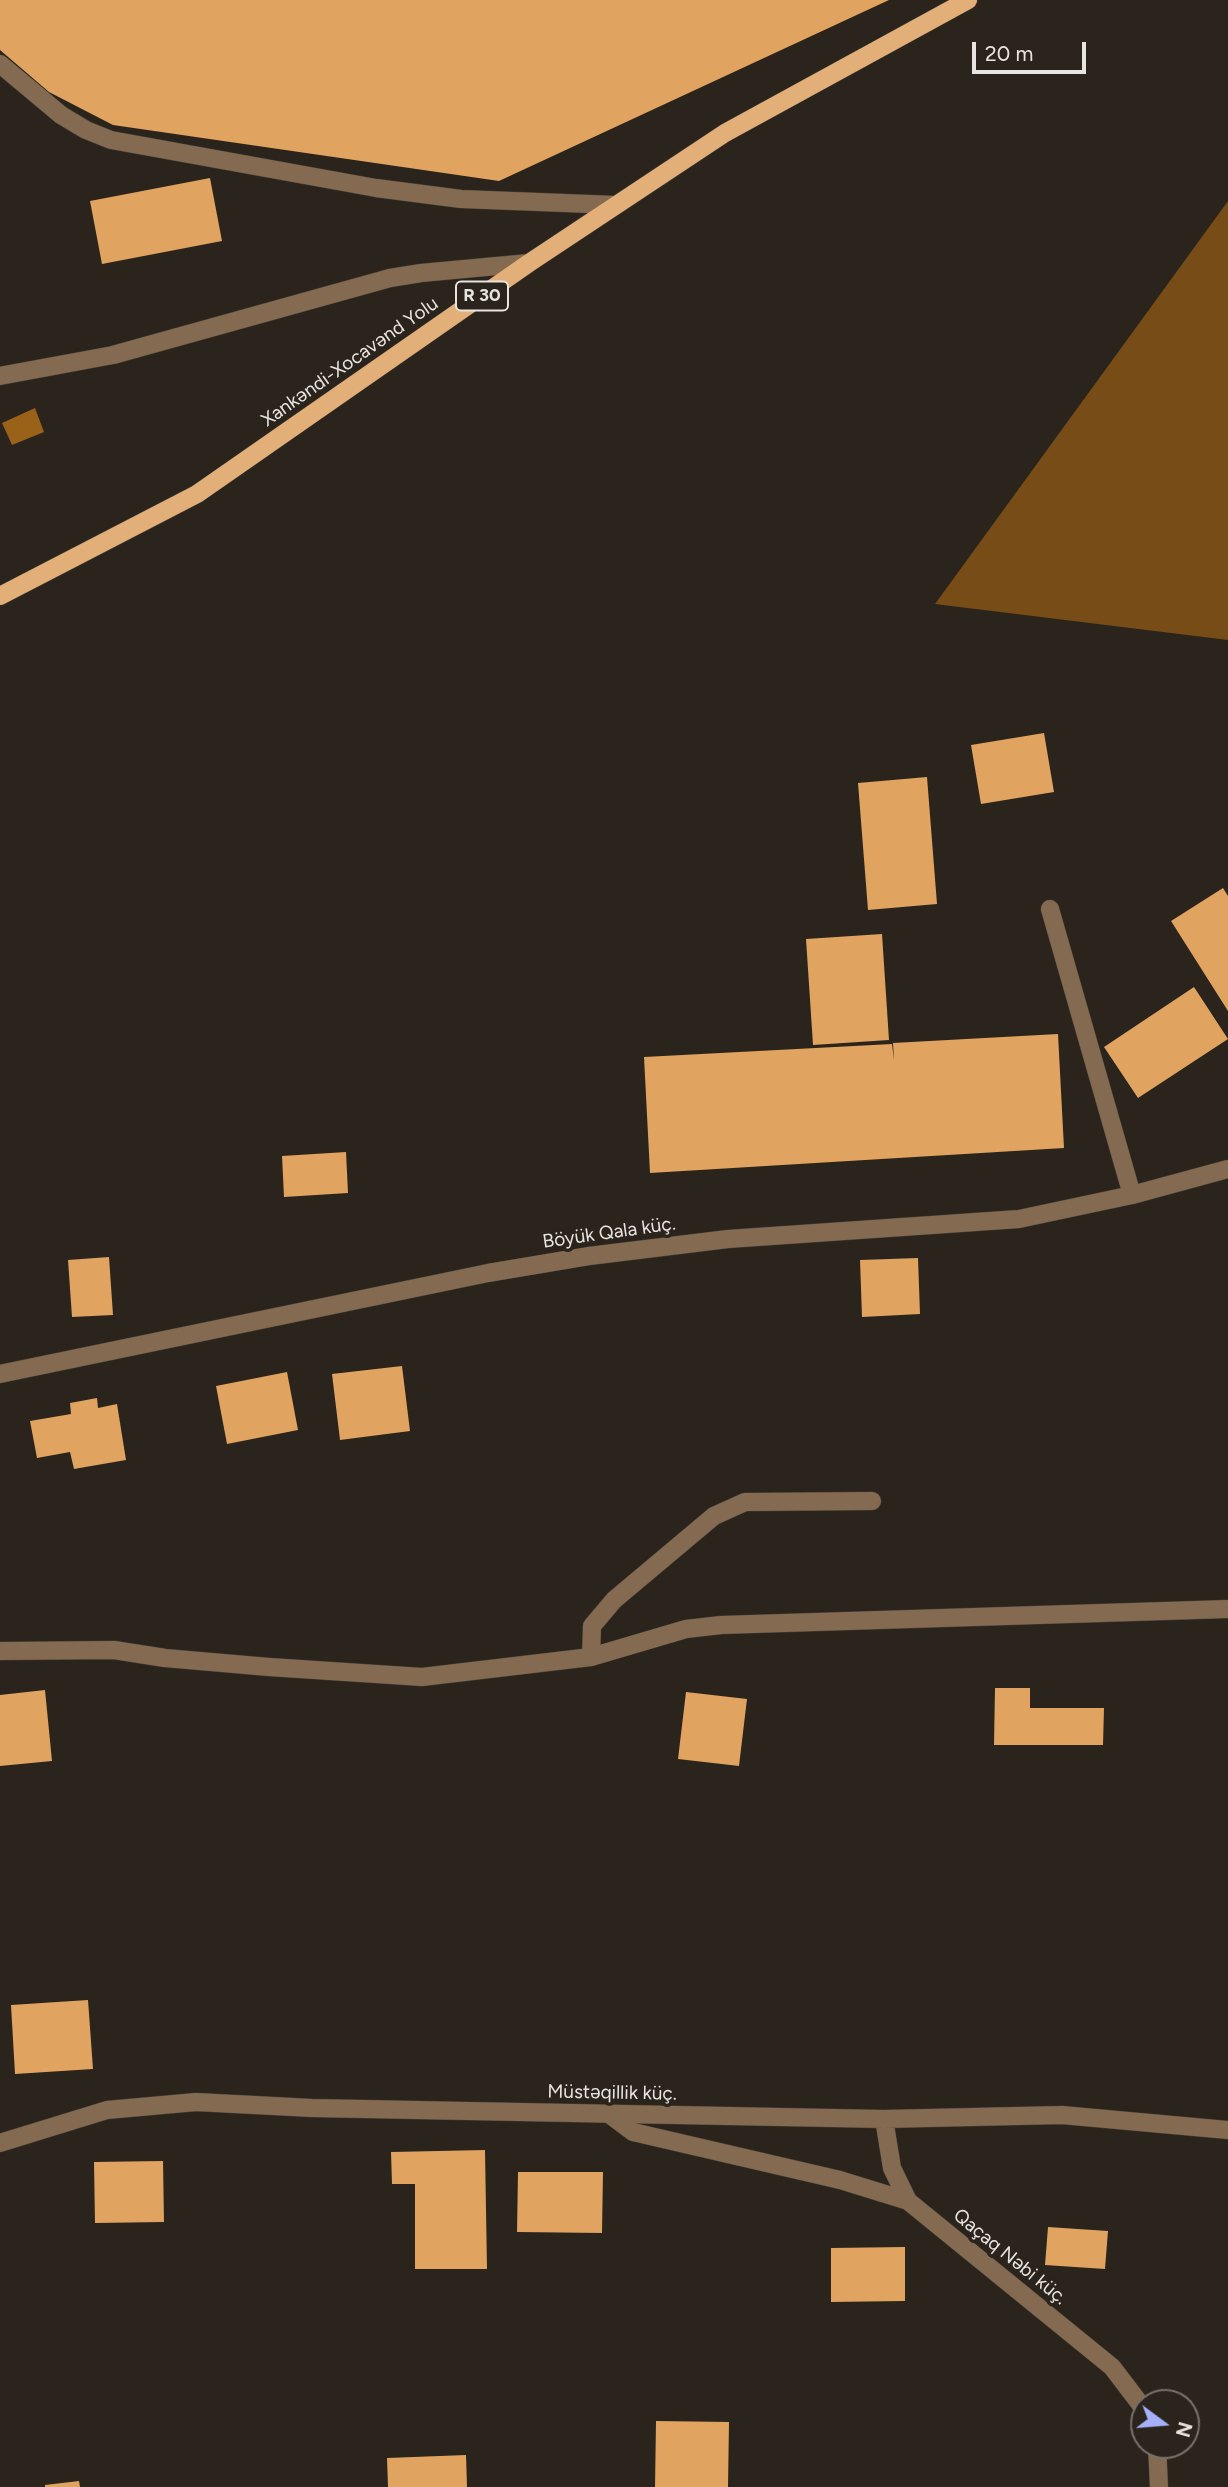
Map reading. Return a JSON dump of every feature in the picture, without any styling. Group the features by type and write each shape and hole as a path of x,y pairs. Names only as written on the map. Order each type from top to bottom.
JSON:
{"main road":[{"name":"Xankəndi-Xocavənd Yolu","path":"0,596 197,494 529,263 725,133 968,0"}],"street":[{"path":"0,64 61,115 86,130 111,140 388,190 461,199 616,205"},
{"path":"0,376 113,355 390,278 529,263"},
{"path":"1050,909 1132,1195"},
{"name":"Böyük Qala küç.","path":"0,1374 488,1273 577,1258 728,1239 1019,1219 1132,1195 1228,1169"},
{"path":"591,1657 592,1626 614,1600 714,1516 745,1502 872,1501"},
{"path":"0,1651 114,1650 166,1658 422,1677 591,1657 685,1629 721,1625 1228,1609"},
{"name":"Müstəqillik küç.","path":"0,2143 107,2110 196,2102 312,2108 884,2119 1062,2115 1228,2130"},
{"path":"610,2114 633,2132 840,2180 908,2201"},
{"name":"Qaçaq Nəbi küç.","path":"884,2119 892,2168 908,2201 1112,2367 1130,2391"},
{"path":"1158,2459 1159,2487"}],"shaded area":[{"path":"1228,201 1228,640 935,604"},
{"path":"35,408 44,432 12,445 2,423"}],"building":[{"path":"0,0 889,0 499,181 113,125 49,92 0,50"},
{"path":"210,178 222,241 102,264 90,201"},
{"path":"1044,733 1054,792 981,804 971,745"},
{"path":"927,777 937,904 868,910 858,783"},
{"path":"1223,888 1228,896 1228,1011 1171,921"},
{"path":"882,934 889,1040 813,1045 806,939"},
{"path":"1194,987 1228,1039 1138,1098 1104,1047"},
{"path":"1058,1034 1064,1148 650,1173 644,1057 892,1044 894,1060 893,1043"},
{"path":"346,1152 348,1193 284,1197 282,1156"},
{"path":"109,1257 113,1315 72,1317 68,1260"},
{"path":"918,1258 920,1314 862,1317 860,1260"},
{"path":"402,1366 410,1431 340,1440 332,1374"},
{"path":"287,1372 298,1430 227,1444 216,1386"},
{"path":"97,1398 98,1408 117,1404 126,1460 74,1469 70,1452 37,1458 30,1421 71,1414 70,1403"},
{"path":"995,1688 1030,1688 1030,1708 1104,1708 1103,1745 994,1745"},
{"path":"45,1690 52,1761 0,1766 0,1695"},
{"path":"686,1692 747,1699 739,1766 678,1759"},
{"path":"88,2000 93,2069 15,2074 11,2005"},
{"path":"485,2150 487,2269 415,2269 415,2184 392,2184 391,2152"},
{"path":"163,2161 164,2222 95,2223 94,2162"},
{"path":"518,2172 603,2172 602,2233 517,2232"},
{"path":"1048,2227 1108,2231 1105,2269 1045,2265"},
{"path":"905,2247 905,2301 831,2302 831,2248"},
{"path":"656,2421 729,2422 728,2487 655,2487"},
{"path":"466,2455 467,2487 388,2487 387,2458"},
{"path":"79,2481 80,2487 45,2487 45,2485"}]}
